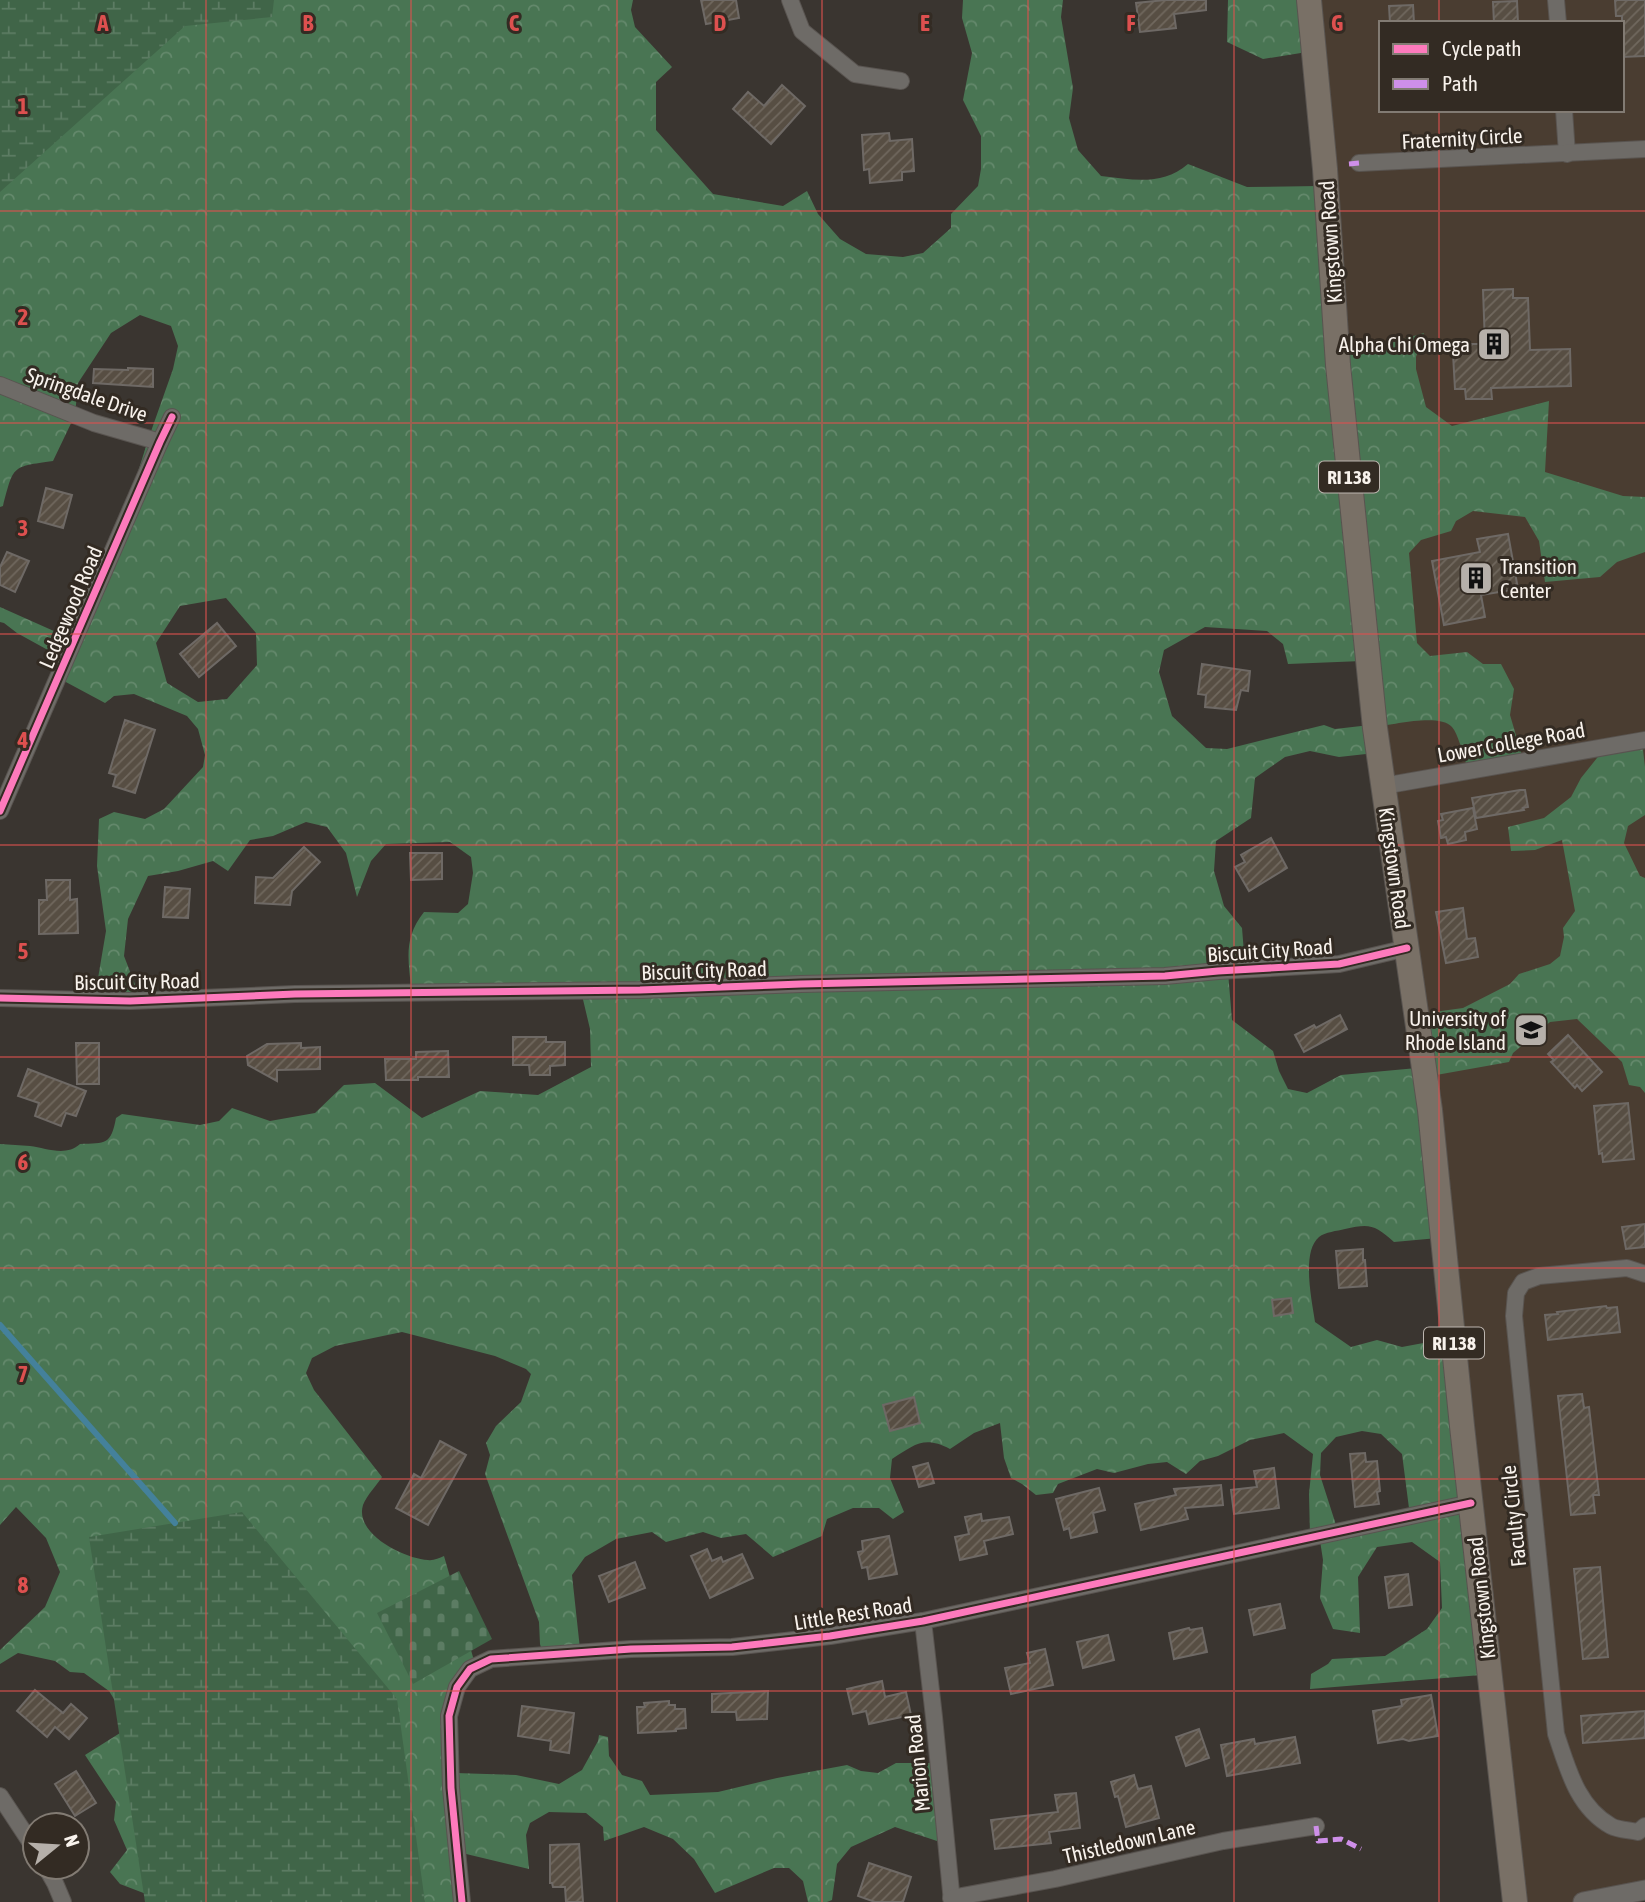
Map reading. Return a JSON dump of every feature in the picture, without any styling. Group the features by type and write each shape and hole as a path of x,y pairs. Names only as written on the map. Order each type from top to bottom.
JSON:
{"main road":[{"name":"Kingstown Road","path":"1309,0 1325,169 1338,365 1375,728 1430,1110 1515,1902"}],"street":[{"path":"790,0 802,31 855,74 901,81"},
{"path":"1556,0 1558,21"},
{"path":"1564,112 1567,153"},
{"name":"Fraternity Circle","path":"1359,163 1645,149"},
{"name":"Springdale Drive","path":"0,385 94,423 160,442"},
{"name":"Ledgewood Road","path":"0,811 172,417"},
{"name":"Lower College Road","path":"1383,786 1645,740"},
{"name":"Biscuit City Road","path":"0,998 130,1001 295,994 640,990 1152,976 1339,964 1407,948"},
{"name":"Faculty Circle","path":"1643,1833 1613,1827 1592,1811 1580,1797 1567,1769 1556,1734 1514,1316 1516,1293 1523,1282 1539,1276 1627,1268 1645,1274"},
{"name":"Little Rest Road","path":"462,1902 451,1788 449,1716 457,1688 470,1669 491,1659 605,1651 732,1647 830,1636 923,1621 1471,1503"},
{"name":"Marion Road","path":"923,1621 952,1900"},
{"path":"0,1796 21,1828"},
{"name":"Thistledown Lane","path":"952,1900 1223,1841 1316,1826"},
{"path":"54,1881 63,1902"},
{"path":"1583,1902 1645,1890"}],"shaded area":[{"name":"University of Rhode Island","path":"1309,0 1645,0 1645,1890 1583,1902 1515,1902"}],"green space":[{"path":"0,0 633,0 631,10 635,27 672,67 656,82 656,130 713,194 783,206 807,191 818,214 840,239 866,254 903,257 923,253 951,228 951,214 978,186 981,136 963,100 972,53 962,18 963,0 1063,0 1061,17 1073,88 1069,118 1078,150 1101,176 1135,180 1157,179 1188,164 1247,187 1319,186 1332,345 1380,346 1424,333 1416,357 1416,369 1426,407 1452,426 1549,401 1545,472 1623,496 1645,497 1645,552 1617,562 1600,577 1545,582 1539,541 1525,517 1473,511 1456,521 1451,531 1421,540 1409,553 1417,643 1430,656 1467,652 1483,664 1501,664 1514,689 1510,715 1523,759 1468,769 1457,736 1446,723 1427,720 1375,727 1375,753 1339,757 1310,751 1285,757 1255,778 1251,818 1216,841 1214,871 1224,906 1242,928 1245,965 1228,972 1232,1020 1273,1051 1288,1089 1307,1093 1341,1075 1417,1068 1412,1015 1463,1008 1510,984 1519,974 1550,964 1560,956 1563,928 1575,911 1562,840 1535,850 1511,851 1508,827 1544,818 1571,797 1581,778 1605,748 1642,741 1645,815 1628,826 1624,843 1640,876 1645,878 1645,1093 1640,1087 1629,1085 1622,1062 1577,1019 1550,1022 1513,1053 1509,1062 1425,1077 1438,1238 1394,1242 1377,1229 1361,1226 1322,1235 1310,1254 1309,1277 1315,1322 1351,1347 1377,1340 1402,1347 1450,1338 1481,1675 1310,1689 1311,1674 1332,1659 1385,1656 1427,1629 1442,1608 1440,1562 1412,1542 1377,1547 1358,1577 1360,1633 1333,1629 1320,1598 1323,1560 1319,1534 1310,1535 1309,1494 1313,1454 1284,1433 1250,1440 1218,1456 1200,1461 1186,1474 1167,1462 1114,1473 1097,1469 1058,1484 1053,1493 1036,1495 1011,1478 1004,1458 1000,1423 974,1433 950,1449 933,1443 920,1443 892,1459 890,1478 904,1512 893,1519 879,1508 853,1508 827,1519 822,1536 773,1557 746,1534 721,1538 703,1532 666,1542 652,1532 616,1539 585,1557 572,1575 580,1649 542,1651 539,1622 485,1474 490,1455 486,1443 496,1426 521,1402 531,1374 526,1369 495,1356 402,1332 335,1346 312,1358 306,1373 314,1390 382,1477 363,1505 362,1516 366,1526 384,1543 407,1555 430,1560 444,1556 475,1664 451,1714 455,1773 516,1775 559,1784 582,1770 599,1735 608,1737 609,1756 622,1775 642,1781 650,1795 718,1792 847,1765 861,1771 878,1773 896,1763 938,1763 946,1844 895,1827 851,1847 837,1864 832,1900 827,1902 808,1902 803,1881 789,1868 774,1868 715,1893 694,1859 673,1839 644,1827 604,1841 603,1827 586,1813 549,1812 530,1823 526,1835 529,1869 462,1853 464,1902 167,1902 120,1884 110,1872 127,1850 114,1820 116,1802 85,1755 120,1733 124,1715 109,1691 84,1673 70,1672 55,1661 18,1653 0,1664 0,1650 45,1607 60,1572 46,1538 16,1507 0,1525 0,1144 62,1151 80,1144 106,1141 112,1133 116,1118 122,1114 200,1125 219,1121 232,1108 270,1121 315,1113 344,1085 375,1083 422,1118 480,1091 538,1095 591,1067 590,1029 581,991 411,987 409,948 413,930 424,912 458,913 468,904 473,873 471,857 450,842 386,844 371,861 357,897 346,853 327,827 306,822 273,836 250,840 228,871 213,861 148,876 128,919 124,956 141,1000 95,996 106,931 97,866 99,819 114,812 145,819 164,809 203,767 205,755 198,729 187,716 134,694 114,696 105,703 64,681 66,660 0,622 0,607 74,640 105,576 173,369 178,346 171,326 140,315 111,333 78,383 75,415 53,461 16,470 3,506 0,507","holes":["226,598 256,633 257,665 227,699 198,702 167,683 156,643 180,606","1205,627 1267,631 1283,644 1288,664 1362,661 1370,725 1335,729 1324,725 1227,749 1206,748 1172,716 1159,672 1164,650","1362,1431 1381,1434 1402,1454 1410,1516 1337,1528 1320,1475 1321,1453 1336,1437"]},
{"path":"0,0 274,0 272,17 185,26 0,192"},
{"path":"1228,0 1306,0 1307,52 1263,59 1227,42"},
{"path":"242,1512 397,1699 425,1902 145,1902 89,1537"},
{"path":"459,1571 492,1639 413,1684 377,1613"}],"building":[{"path":"701,0 736,0 739,18 706,24"},
{"path":"1206,0 1206,10 1174,14 1176,28 1140,32 1136,3"},
{"path":"1615,0 1645,0 1645,56 1624,57 1624,21 1622,16 1616,16"},
{"path":"1517,1 1518,21 1494,21 1493,2"},
{"path":"1413,5 1414,21 1390,21 1389,6"},
{"path":"782,85 805,106 771,144 733,109 748,92 764,106"},
{"path":"889,133 890,141 912,139 914,171 902,172 902,180 870,183 869,169 864,170 862,135"},
{"name":"Alpha Chi Omega","path":"1513,289 1513,298 1528,298 1530,350 1570,349 1571,386 1491,388 1492,399 1466,399 1465,389 1455,389 1453,354 1463,354 1463,344 1485,344 1483,290"},
{"path":"94,369 153,369 153,387 93,383"},
{"path":"46,488 72,495 63,528 38,521"},
{"name":"Transition Center","path":"1508,534 1518,589 1481,595 1485,617 1444,625 1432,561 1480,552 1477,539"},
{"path":"7,552 29,561 15,592 0,585 0,567"},
{"path":"217,623 236,646 199,677 180,654"},
{"path":"1202,664 1250,671 1248,691 1241,690 1236,710 1205,707 1206,695 1198,694"},
{"path":"125,720 155,730 135,793 113,786 116,775 109,773"},
{"path":"1525,790 1528,807 1523,808 1524,810 1476,818 1472,798"},
{"path":"1473,808 1477,829 1465,832 1466,840 1448,844 1446,837 1441,838 1438,821 1443,820 1441,814"},
{"path":"1271,838 1287,868 1249,891 1235,867 1245,862 1241,855"},
{"path":"304,847 320,862 292,891 290,905 255,903 256,877 273,878"},
{"path":"410,853 442,853 442,879 411,880"},
{"path":"46,880 70,880 70,900 77,899 78,933 39,934 39,900 47,900"},
{"path":"165,887 190,889 188,918 163,917"},
{"path":"1463,908 1467,939 1475,938 1478,957 1446,963 1436,912"},
{"path":"1340,1015 1347,1029 1304,1052 1295,1035 1314,1025 1316,1028"},
{"path":"1568,1035 1602,1072 1582,1091 1577,1085 1575,1088 1551,1062 1554,1060 1548,1054"},
{"path":"513,1037 546,1037 546,1042 565,1042 565,1065 550,1066 550,1075 530,1075 529,1065 513,1065"},
{"path":"76,1043 99,1043 99,1084 77,1084"},
{"path":"301,1043 301,1048 320,1047 320,1069 277,1070 277,1081 248,1065 247,1056 267,1044"},
{"path":"448,1051 449,1077 386,1080 385,1059 416,1059 416,1052"},
{"path":"28,1069 86,1091 76,1116 66,1113 61,1126 35,1116 39,1103 18,1096"},
{"path":"1628,1103 1634,1159 1603,1162 1602,1153 1599,1154 1594,1106"},
{"path":"1645,1224 1645,1247 1626,1249 1622,1227"},
{"path":"1363,1249 1367,1286 1339,1288 1336,1251"},
{"path":"1291,1298 1293,1313 1274,1316 1272,1300"},
{"path":"1606,1306 1617,1307 1620,1332 1548,1340 1545,1315"},
{"path":"1582,1394 1584,1408 1589,1407 1599,1495 1593,1495 1595,1513 1571,1515 1558,1396"},
{"path":"914,1397 920,1423 890,1431 883,1405"},
{"path":"440,1441 466,1455 428,1525 396,1508 414,1474 421,1478"},
{"path":"1365,1453 1366,1462 1377,1461 1379,1504 1355,1507 1350,1454"},
{"path":"928,1463 934,1483 919,1487 913,1467"},
{"path":"1274,1468 1279,1508 1234,1514 1231,1490 1257,1487 1254,1471"},
{"path":"1221,1485 1223,1505 1185,1508 1188,1519 1141,1530 1135,1504 1176,1495 1174,1489"},
{"path":"1099,1488 1105,1510 1093,1513 1097,1532 1071,1538 1069,1528 1064,1530 1056,1499"},
{"path":"981,1514 982,1521 1009,1517 1013,1534 984,1541 987,1554 960,1560 955,1537 969,1534 965,1517"},
{"path":"889,1536 897,1574 869,1579 867,1567 862,1568 858,1552 863,1551 862,1541"},
{"path":"707,1549 712,1561 721,1557 723,1562 742,1554 753,1578 710,1598 691,1556"},
{"path":"635,1562 645,1588 609,1602 599,1576"},
{"path":"1600,1567 1608,1657 1583,1659 1574,1569"},
{"path":"1408,1574 1412,1605 1389,1608 1385,1577"},
{"path":"1280,1604 1285,1628 1254,1635 1249,1610"},
{"path":"1202,1628 1207,1652 1174,1659 1169,1633"},
{"path":"1108,1635 1114,1660 1083,1668 1077,1642"},
{"path":"1045,1649 1053,1685 1011,1694 1005,1668 1030,1663 1027,1653"},
{"path":"882,1681 885,1697 906,1692 911,1715 869,1724 866,1711 853,1714 847,1689"},
{"path":"35,1690 63,1713 71,1704 87,1718 69,1739 55,1727 47,1737 17,1711"},
{"path":"768,1691 767,1719 737,1720 736,1712 712,1712 712,1694"},
{"path":"1431,1695 1438,1736 1378,1743 1373,1711 1402,1706 1401,1700"},
{"path":"669,1701 669,1705 675,1705 675,1709 685,1709 686,1728 638,1733 637,1707 645,1707 644,1703"},
{"path":"522,1706 574,1713 569,1753 550,1750 551,1741 518,1736"},
{"path":"1645,1711 1645,1738 1583,1743 1581,1716"},
{"path":"1199,1729 1209,1758 1186,1766 1176,1737"},
{"path":"1295,1737 1300,1763 1227,1776 1221,1745 1254,1739 1255,1744"},
{"path":"76,1771 96,1803 83,1811 72,1811 55,1784"},
{"path":"1134,1775 1138,1789 1151,1786 1159,1818 1126,1827 1118,1796 1115,1797 1111,1782"},
{"path":"1076,1793 1080,1828 1049,1832 1051,1843 995,1849 991,1820 1058,1812 1055,1795"},
{"path":"579,1844 583,1902 566,1902 565,1887 553,1887 550,1883 550,1845"},
{"path":"869,1863 911,1877 903,1902 875,1902 858,1896"}],"waterway":[{"path":"0,1325 175,1523"}],"marked path":[{"path":"1349,164 1359,163"},
{"path":"1316,1826 1318,1841 1341,1839 1361,1849"}],"cycle path":[{"path":"0,811 172,417"},
{"path":"0,998 130,1001 295,994 640,990 1165,976 1339,964 1407,948"},
{"path":"462,1902 451,1788 449,1716 457,1687 470,1669 491,1659 631,1649 732,1647 830,1636 923,1621 1471,1503"}],"place":[{"name":"Alpha Chi Omega","path":"1494,344"},
{"name":"Transition Center","path":"1476,578"},
{"name":"University of Rhode Island","path":"1531,1030"}]}
